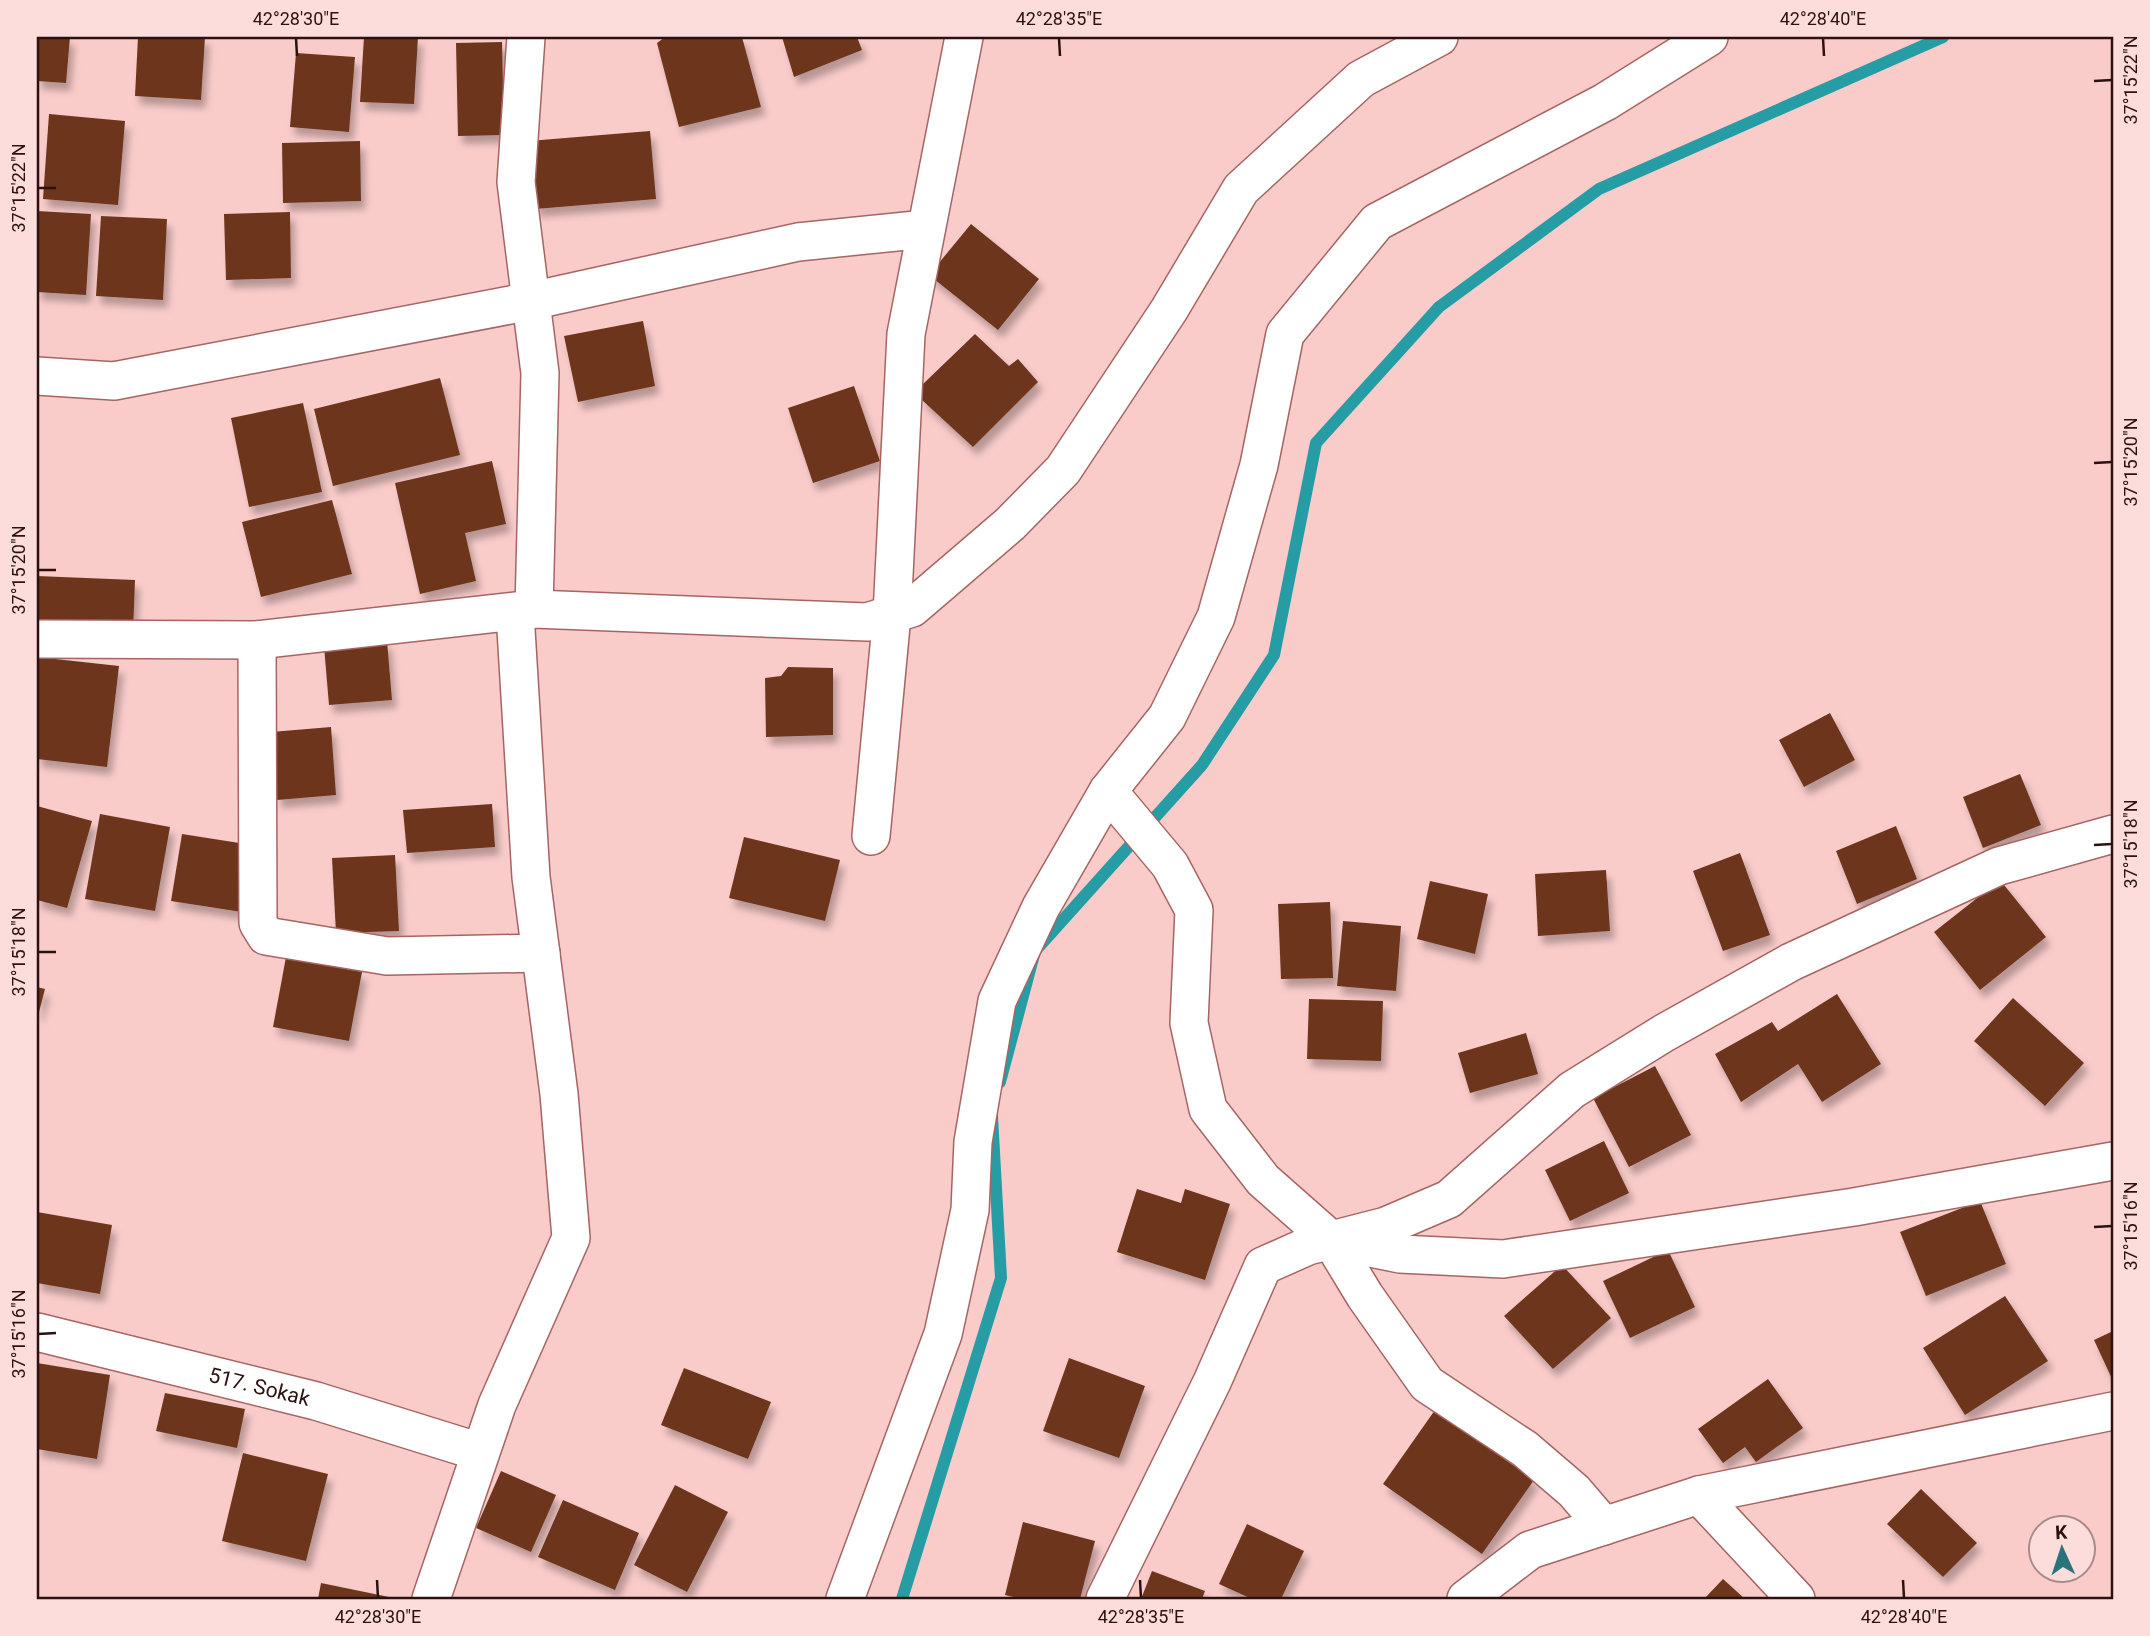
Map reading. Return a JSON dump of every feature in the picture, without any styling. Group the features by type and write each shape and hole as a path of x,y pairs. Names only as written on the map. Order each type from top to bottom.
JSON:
{"street":[{"path":"431,1599 497,1405 571,1238 559,1094 531,877 524,611 540,373 516,182 526,37"},
{"path":"871,836 892,615 906,334 964,37"},
{"path":"37,639 257,640 524,611 867,622 912,608 1010,524 1063,470 1169,310 1241,189 1361,79 1439,37"},
{"path":"845,1599 943,1334 970,1210 973,1142 997,1000 1041,907 1116,802 1167,717 1216,617 1259,465 1285,334 1377,222 1605,102 1709,37"},
{"path":"37,376 114,381 531,301 798,242 926,229"},
{"path":"257,640 258,923 265,936 387,956 541,953"},
{"path":"1116,802 1170,865 1194,910 1189,1023 1208,1109 1263,1181 1331,1240 1365,1296 1427,1384 1525,1449 1574,1491 1604,1526"},
{"path":"1105,1599 1212,1382 1263,1266 1308,1245 1387,1226 1449,1199 1572,1090 1664,1033 1791,962 1999,866 2113,834"},
{"path":"1331,1240 1399,1254 1503,1259 1854,1207 2113,1161"},
{"name":"517. Sokak","path":"37,1332 316,1401 481,1452"},
{"path":"1466,1599 1530,1550 1699,1495 2113,1411"},
{"path":"1699,1495 1796,1599"}],"building":[{"path":"37,37 70,37 66,83 37,81"},
{"path":"138,37 205,37 201,100 135,96"},
{"path":"364,37 418,37 414,104 360,102"},
{"path":"665,37 742,37 761,107 679,127 657,43"},
{"path":"782,37 857,37 862,50 794,77"},
{"path":"502,42 504,135 458,136 456,43"},
{"path":"296,53 355,57 349,132 290,127"},
{"path":"49,114 125,121 118,205 43,199"},
{"path":"650,131 656,199 535,209 529,141"},
{"path":"360,141 361,201 283,203 282,143"},
{"path":"37,211 91,214 86,295 37,292"},
{"path":"290,212 291,278 226,280 224,214"},
{"path":"101,216 167,219 163,300 96,296"},
{"path":"971,224 1039,279 998,330 929,275"},
{"path":"643,321 655,386 578,402 564,336"},
{"path":"975,334 1009,366 1018,359 1038,382 973,447 922,400 922,385"},
{"path":"440,378 460,455 333,486 314,409"},
{"path":"854,386 880,461 813,483 788,408"},
{"path":"303,403 322,492 249,507 231,418"},
{"path":"492,461 506,524 465,533 476,581 420,594 395,483"},
{"path":"332,500 352,574 261,597 242,522"},
{"path":"37,576 135,580 133,632 37,628"},
{"path":"387,641 392,700 329,705 324,646"},
{"path":"37,657 119,666 107,767 37,759"},
{"path":"788,667 833,668 833,735 766,737 765,678 781,676"},
{"path":"1830,713 1855,760 1804,787 1779,740"},
{"path":"331,727 336,795 277,800 271,732"},
{"path":"2020,774 2041,825 1983,848 1963,797"},
{"path":"492,804 495,847 407,853 403,810"},
{"path":"37,806 92,821 67,908 37,900"},
{"path":"100,814 170,827 155,911 85,899"},
{"path":"1896,826 1917,879 1857,904 1836,851"},
{"path":"182,834 252,845 242,912 171,901"},
{"path":"744,837 840,860 825,921 729,898"},
{"path":"1740,853 1770,935 1723,951 1693,871"},
{"path":"395,855 399,931 336,933 332,858"},
{"path":"1606,870 1610,931 1538,936 1535,874"},
{"path":"2000,880 2046,937 1980,990 1934,932"},
{"path":"1430,881 1488,894 1475,954 1417,939"},
{"path":"1330,902 1333,978 1281,979 1278,904"},
{"path":"1343,921 1401,926 1396,991 1337,986"},
{"path":"286,957 362,972 349,1041 273,1027"},
{"path":"37,987 45,989 38,1016 37,1016"},
{"path":"1837,994 1881,1064 1822,1102 1798,1064 1741,1102 1715,1054 1772,1022 1778,1031"},
{"path":"2013,998 2084,1063 2045,1106 1974,1041"},
{"path":"1309,999 1383,1001 1381,1061 1307,1059"},
{"path":"1526,1033 1538,1074 1470,1093 1458,1053"},
{"path":"1655,1066 1691,1135 1629,1167 1593,1098"},
{"path":"1604,1141 1629,1193 1570,1221 1545,1170"},
{"path":"1137,1189 1181,1203 1185,1189 1230,1204 1205,1280 1117,1252"},
{"path":"1980,1201 2006,1264 1926,1296 1900,1232"},
{"path":"37,1212 112,1225 100,1294 37,1283"},
{"path":"1668,1250 1695,1307 1630,1338 1603,1281"},
{"path":"1562,1265 1611,1318 1553,1369 1504,1316"},
{"path":"2005,1296 2048,1361 1965,1415 1923,1348"},
{"path":"2113,1331 2113,1381 2094,1340"},
{"path":"1069,1358 1145,1386 1119,1458 1043,1431"},
{"path":"37,1363 110,1375 97,1459 37,1449"},
{"path":"684,1368 771,1402 748,1459 661,1425"},
{"path":"1768,1379 1803,1428 1756,1462 1745,1447 1723,1463 1698,1429"},
{"path":"165,1393 245,1409 237,1448 156,1431"},
{"path":"1435,1410 1534,1480 1482,1554 1383,1484"},
{"path":"243,1453 328,1474 306,1561 222,1541"},
{"path":"501,1471 556,1495 531,1552 476,1528"},
{"path":"675,1485 728,1512 687,1592 634,1565"},
{"path":"1921,1489 1977,1543 1943,1577 1887,1524"},
{"path":"563,1500 639,1533 615,1590 538,1557"},
{"path":"1023,1522 1095,1541 1080,1599 1022,1599 1005,1595"},
{"path":"1247,1524 1304,1551 1281,1599 1252,1599 1219,1584"},
{"path":"1152,1571 1205,1591 1202,1599 1141,1599"},
{"path":"1723,1579 1745,1599 1704,1599"},
{"path":"321,1583 394,1598 394,1599 318,1599"}],"waterway":[{"path":"1000,1082 1035,951 1202,765 1274,655 1316,443 1439,307 1599,189 1943,37"},
{"path":"902,1599 1001,1278 992,1116"}]}
